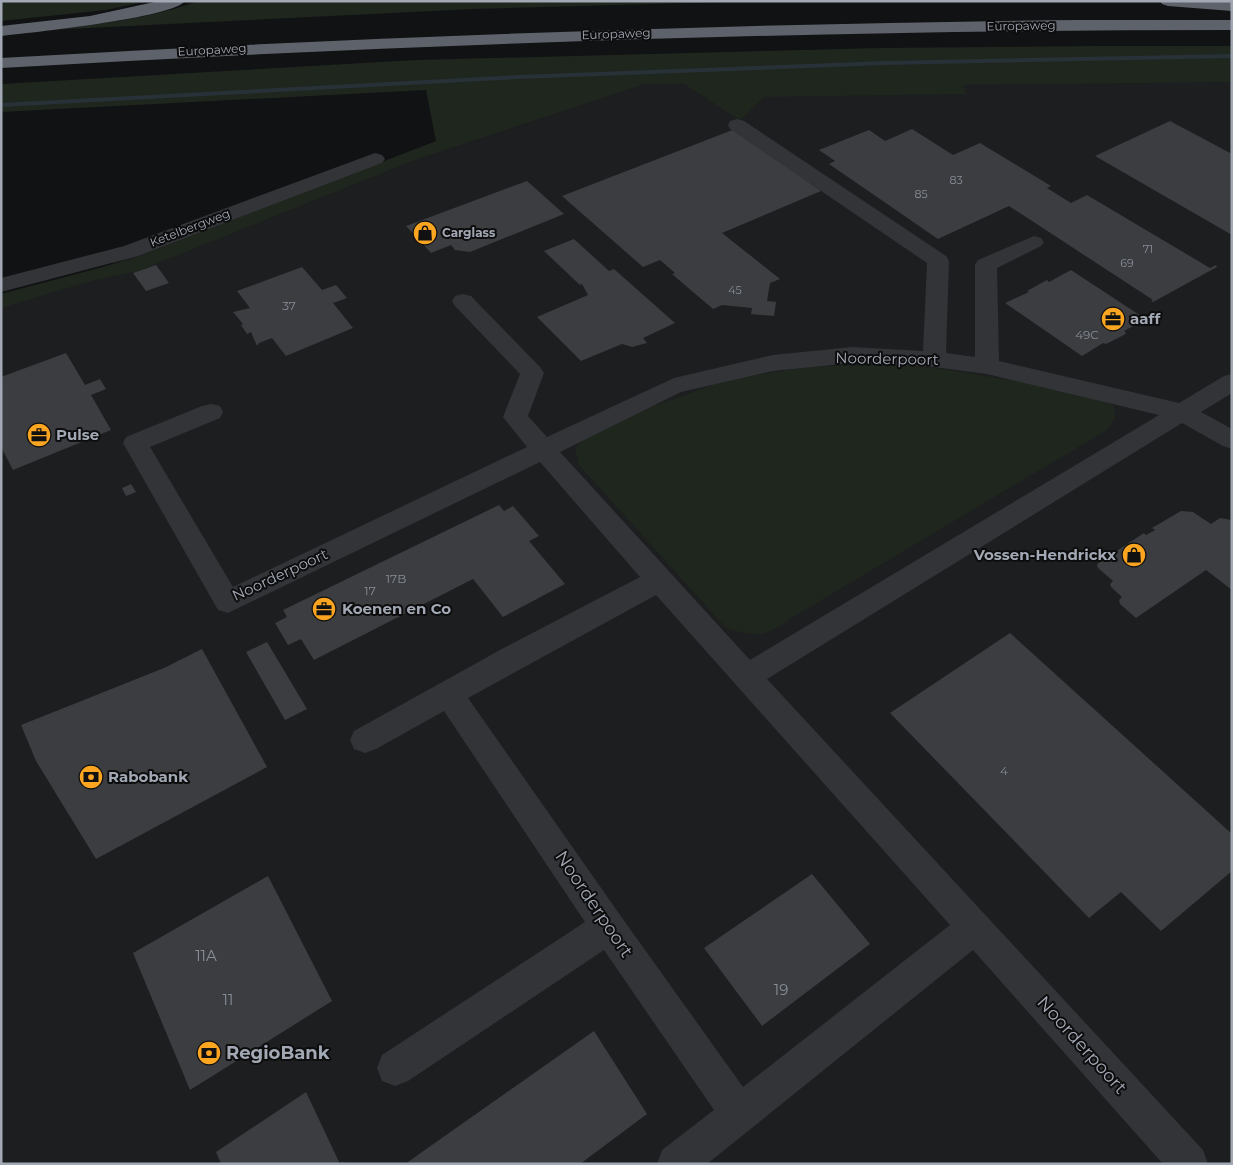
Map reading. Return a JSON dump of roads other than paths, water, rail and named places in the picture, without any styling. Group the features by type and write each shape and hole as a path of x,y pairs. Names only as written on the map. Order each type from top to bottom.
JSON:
{"highway":[{"path":"1,31 90,21 146,10 177,1"},
{"path":"1162,5 1232,8"},
{"name":"Europaweg","path":"1,62 387,42 659,32 898,27 1232,25"},
{"path":"1,45 50,42"}],"street":[{"path":"737,125 938,261 934,359"},
{"name":"Ketelbergweg","path":"1,285 131,251 375,159"},
{"path":"987,366 986,265 1034,242"},
{"name":"Noorderpoort","path":"463,301 532,372 515,416 659,580 1189,1164"},
{"name":"Noorderpoort","path":"200,423 136,443 228,602 674,386 764,365 852,355 934,359 987,366 1181,412 1232,440"},
{"path":"748,676 1232,382"},
{"path":"365,740 519,654 659,580"},
{"name":"Noorderpoort","path":"449,694 608,927 740,1114"},
{"path":"676,1164 975,926"},
{"path":"394,1068 608,927"}],"waterway":[{"path":"1,105 519,77 885,63 1232,56"}],"place":[{"name":"Carglass","path":"425,233"},
{"name":"aaff","path":"1113,319"},
{"name":"Pulse","path":"39,435"},
{"name":"Vossen-Hendrickx","path":"1134,555"},
{"name":"Koenen en Co","path":"324,609"},
{"name":"Rabobank","path":"91,777"},
{"name":"RegioBank","path":"209,1053"}]}
